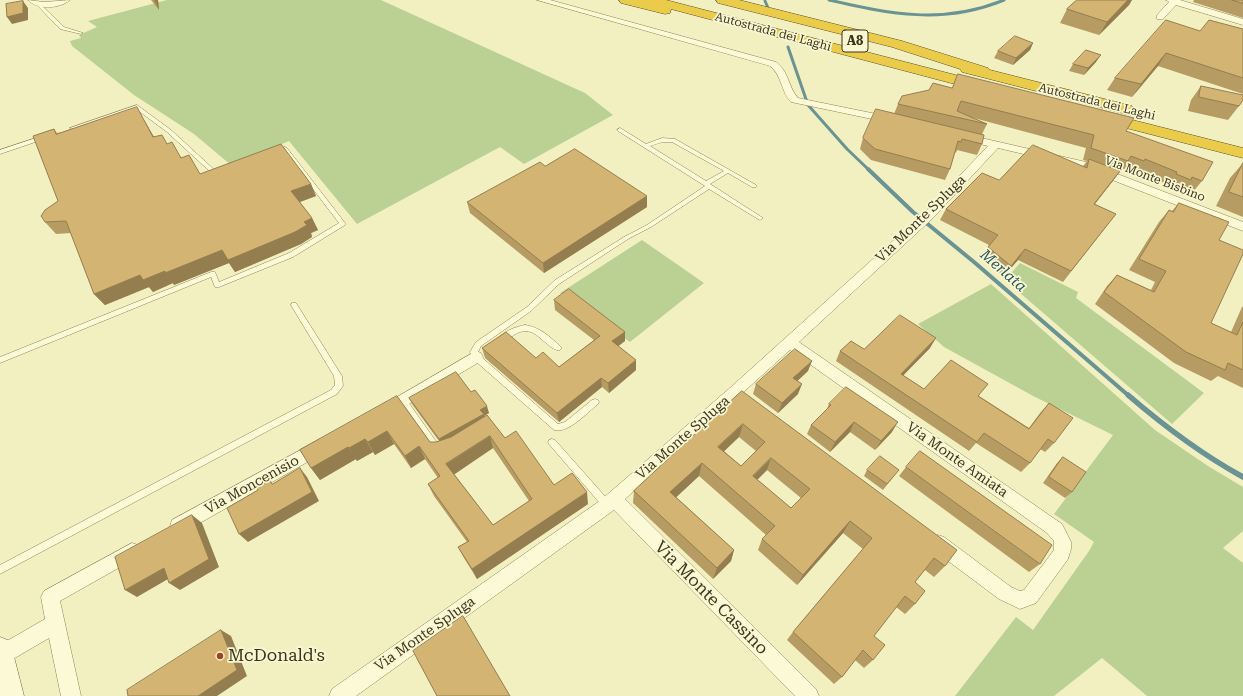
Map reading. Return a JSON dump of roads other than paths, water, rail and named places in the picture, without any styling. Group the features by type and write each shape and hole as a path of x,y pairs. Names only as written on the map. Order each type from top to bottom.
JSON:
{"highway":[{"path":"626,0 752,33 888,61"},
{"name":"Autostrada dei Laghi","path":"651,0 1243,153"},
{"name":"Autostrada dei Laghi","path":"695,0 1243,139"},
{"path":"723,0 897,44 1015,81"}],"main road":[{"path":"0,653 10,696"}],"street":[{"path":"32,0 39,6 66,0"},
{"path":"541,0 773,64 781,70 791,96 800,102 904,123"},
{"path":"1160,17 1174,0 1243,22"},
{"name":"Via Monte Bisbino","path":"950,133 1082,164 1243,227"},
{"name":"Via Monte Spluga","path":"339,696 611,502 742,395 789,342 928,215 996,144"},
{"name":"Via Monte Amiata","path":"789,342 1058,532 1064,546 1062,553 1030,597 1026,600 1016,599 1005,593 923,532"},
{"path":"368,420 403,401 480,354"},
{"name":"Via Moncenisio","path":"167,532 334,439"},
{"name":"Via Monte Cassino","path":"611,502 809,696"},
{"path":"71,696 50,597 147,543"},
{"path":"0,653 55,624"}],"lane":[{"path":"39,6 62,28 81,33"},
{"path":"69,130 137,107 169,131 219,176 226,174"},
{"path":"620,130 760,218"},
{"path":"0,152 46,137"},
{"path":"645,146 662,140 673,140 754,186"},
{"path":"0,360 213,274 217,285 291,255 343,224 285,149 271,155"},
{"path":"595,402 567,425 557,428 480,354 474,352 478,344 529,309 557,282 626,238 649,226 728,171"},
{"path":"0,570 334,392 340,381 338,376 294,306"},
{"path":"496,343 515,330 525,327 535,330 558,348"},
{"path":"403,401 437,449 439,451 446,450"},
{"path":"552,442 611,502"}],"waterway":[{"path":"829,0 896,13 917,15 960,13 982,8 1004,0"},
{"name":"Merlata","path":"765,1 769,10"},
{"name":"Merlata","path":"788,47 808,105 847,149 869,170"},
{"name":"Merlata","path":"868,169 913,212 974,262 1129,396"},
{"name":"Merlata","path":"1128,395 1183,439 1212,459 1243,477"}],"place":[{"name":"McDonald's","path":"220,656"}]}
